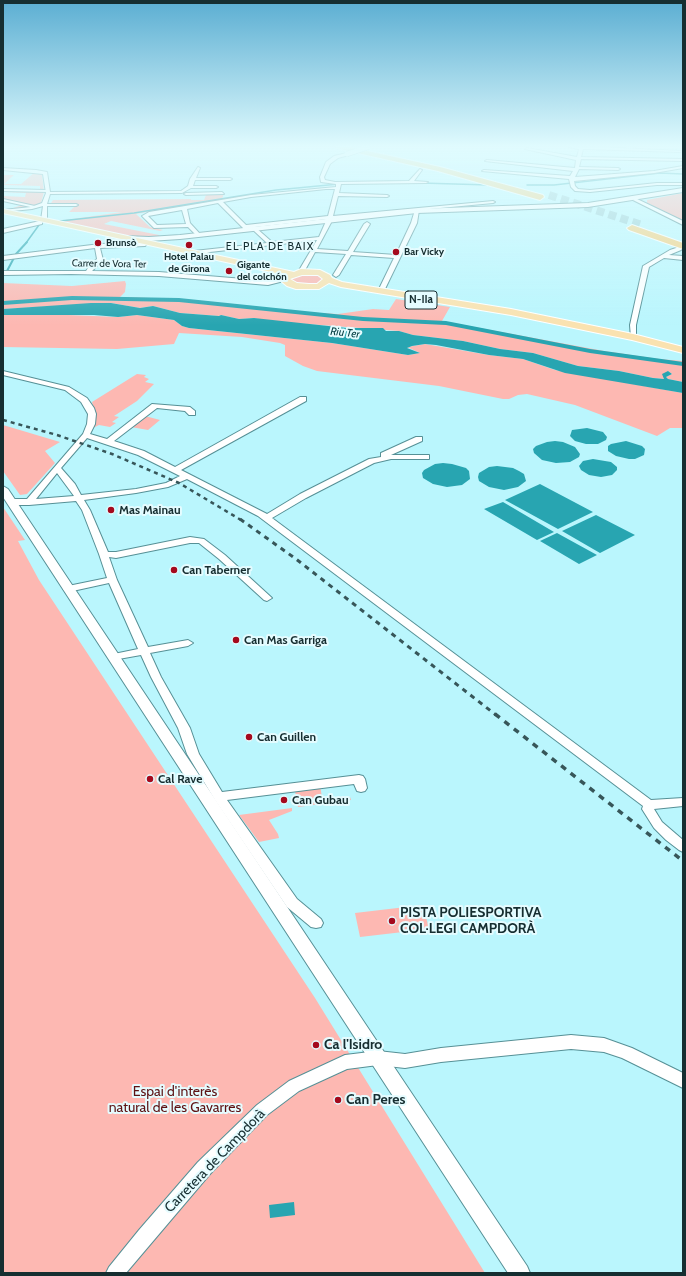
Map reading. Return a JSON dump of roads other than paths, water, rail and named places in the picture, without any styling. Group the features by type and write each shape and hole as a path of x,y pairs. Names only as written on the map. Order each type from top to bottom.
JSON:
{"highway":[{"path":"682,247 637,226 683,240"}],"main road":[{"name":"N-IIa","path":"6,213 143,245 291,276 320,274 381,292 511,312 633,337 683,350"},
{"name":"N-IIa","path":"42,222 194,253 291,276"},
{"name":"N-IIa","path":"291,276 290,284 296,286 319,286 524,315"},
{"path":"319,286 332,278"}],"street":[{"path":"6,213 35,207"},
{"path":"3,231 42,222 44,207"},
{"path":"190,225 168,228 156,227 146,216 149,214 193,207"},
{"path":"225,207 246,228 255,229 378,212 443,207"},
{"path":"291,276 314,250 329,223 332,207"},
{"path":"378,212 381,207"},
{"path":"124,238 149,239 180,237 246,228 417,211 564,207"},
{"path":"649,207 683,223"},
{"path":"184,208 190,225 198,235"},
{"path":"381,292 414,223 417,211"},
{"path":"332,278 350,253 367,224"},
{"path":"255,229 270,243"},
{"path":"98,247 110,242 107,237"},
{"path":"169,248 163,244 163,242 180,237"},
{"path":"194,253 320,238"},
{"path":"3,258 98,247 143,245"},
{"path":"88,272 100,260 98,247"},
{"path":"633,337 633,325 646,266 682,247"},
{"path":"314,250 398,257"},
{"path":"26,272 34,254"},
{"path":"664,256 683,258"},
{"name":"Carrer de Vora Ter","path":"3,273 88,272 167,274 268,283 291,276"},
{"path":"3,374 60,385 75,393 87,403 91,412 90,424 86,435 29,502"},
{"path":"176,470 303,399"},
{"path":"108,442 155,406 187,409 192,413"},
{"path":"86,435 141,453 267,518 649,804 683,802"},
{"path":"267,518 303,496 419,439"},
{"path":"372,461 391,457 426,457"},
{"path":"57,468 72,486 86,510 104,554 112,580 156,677 184,728 193,754 219,797 292,903 316,923"},
{"path":"7,496 29,502 79,498 158,487 187,476"},
{"path":"7,496 520,1273"},
{"path":"104,554 116,555 190,540 201,541 222,557 267,598"},
{"path":"68,589 112,580"},
{"path":"113,657 188,643"},
{"path":"219,797 359,779 361,788"},
{"path":"649,804 648,809 658,825 683,847"},
{"name":"Carretera de Campdorà","path":"115,1273 204,1168 262,1110 294,1086 345,1062 378,1058 405,1062 441,1055 571,1042 604,1045 626,1053 683,1081"}],"water":[{"name":"Riu Ter","path":"111,303 140,308 153,306 180,313 221,315 239,319 254,318 347,328 383,328 386,331 399,331 413,335 463,341 500,349 533,353 578,366 619,371 653,378 664,379 662,374 668,371 672,374 666,377 668,379 683,382 683,393 565,373 523,359 489,355 436,345 425,344 412,346 407,348 420,353 408,355 332,343 189,328 182,326 174,320 137,315 118,317 94,315 3,315 3,309"},
{"path":"587,428 603,432 607,437 606,440 598,444 586,444 575,441 570,436 572,430"},
{"path":"555,441 563,442 575,447 580,454 579,457 570,462 556,463 542,460 534,453 533,449 536,446"},
{"path":"626,441 642,446 645,449 644,455 635,459 629,459 616,456 608,451 608,446 611,444"},
{"path":"593,459 611,462 617,467 617,470 612,475 601,477 589,475 581,470 579,466 583,461"},
{"path":"443,463 466,468 469,471 470,479 462,485 447,487 433,484 423,478 422,473 424,470 435,464"},
{"path":"497,466 513,468 519,471 524,474 526,481 518,487 504,490 489,487 479,481 479,473 489,467"},
{"path":"540,484 593,512 558,529 505,500"},
{"path":"503,502 554,532 537,540 484,509"},
{"path":"596,515 635,535 600,553 562,531"},
{"path":"557,533 597,555 579,564 540,541"},
{"path":"294,1202 295,1215 270,1218 269,1205"}],"waterway":[{"path":"60,221 134,213 174,207"},
{"path":"26,243 39,225"},
{"path":"7,271 16,254 27,242"},
{"path":"3,303 72,298 179,300 363,319 446,323 590,351 683,364"}],"tunnel":[{"path":"585,207 642,225"}],"railway":[{"path":"3,420 57,435 112,454 179,483 241,520"},
{"path":"240,519 296,559 496,715"},
{"path":"495,714 683,861"}],"place":[{"name":"Brunsò","path":"98,243"},
{"name":"Hotel Palau de Girona","path":"189,245"},
{"name":"Bar Vicky","path":"396,252"},
{"name":"Gigante del colchón","path":"229,271"},
{"name":"Mas Mainau","path":"111,510"},
{"name":"Can Taberner","path":"174,570"},
{"name":"Can Mas Garriga","path":"236,640"},
{"name":"Can Guillen","path":"249,737"},
{"name":"Cal Rave","path":"150,779"},
{"name":"Can Gubau","path":"284,800"},
{"name":"PISTA POLIESPORTIVA COL·LEGI CAMPDORÀ","path":"392,921"},
{"name":"Ca l'Isidro","path":"316,1045"},
{"name":"Can Peres","path":"338,1100"}],"district":[{"name":"EL PLA DE BAIX","path":"270,247"}],"park label":[{"name":"Espai d'interès natural de les Gavarres","path":"175,1100"}]}
